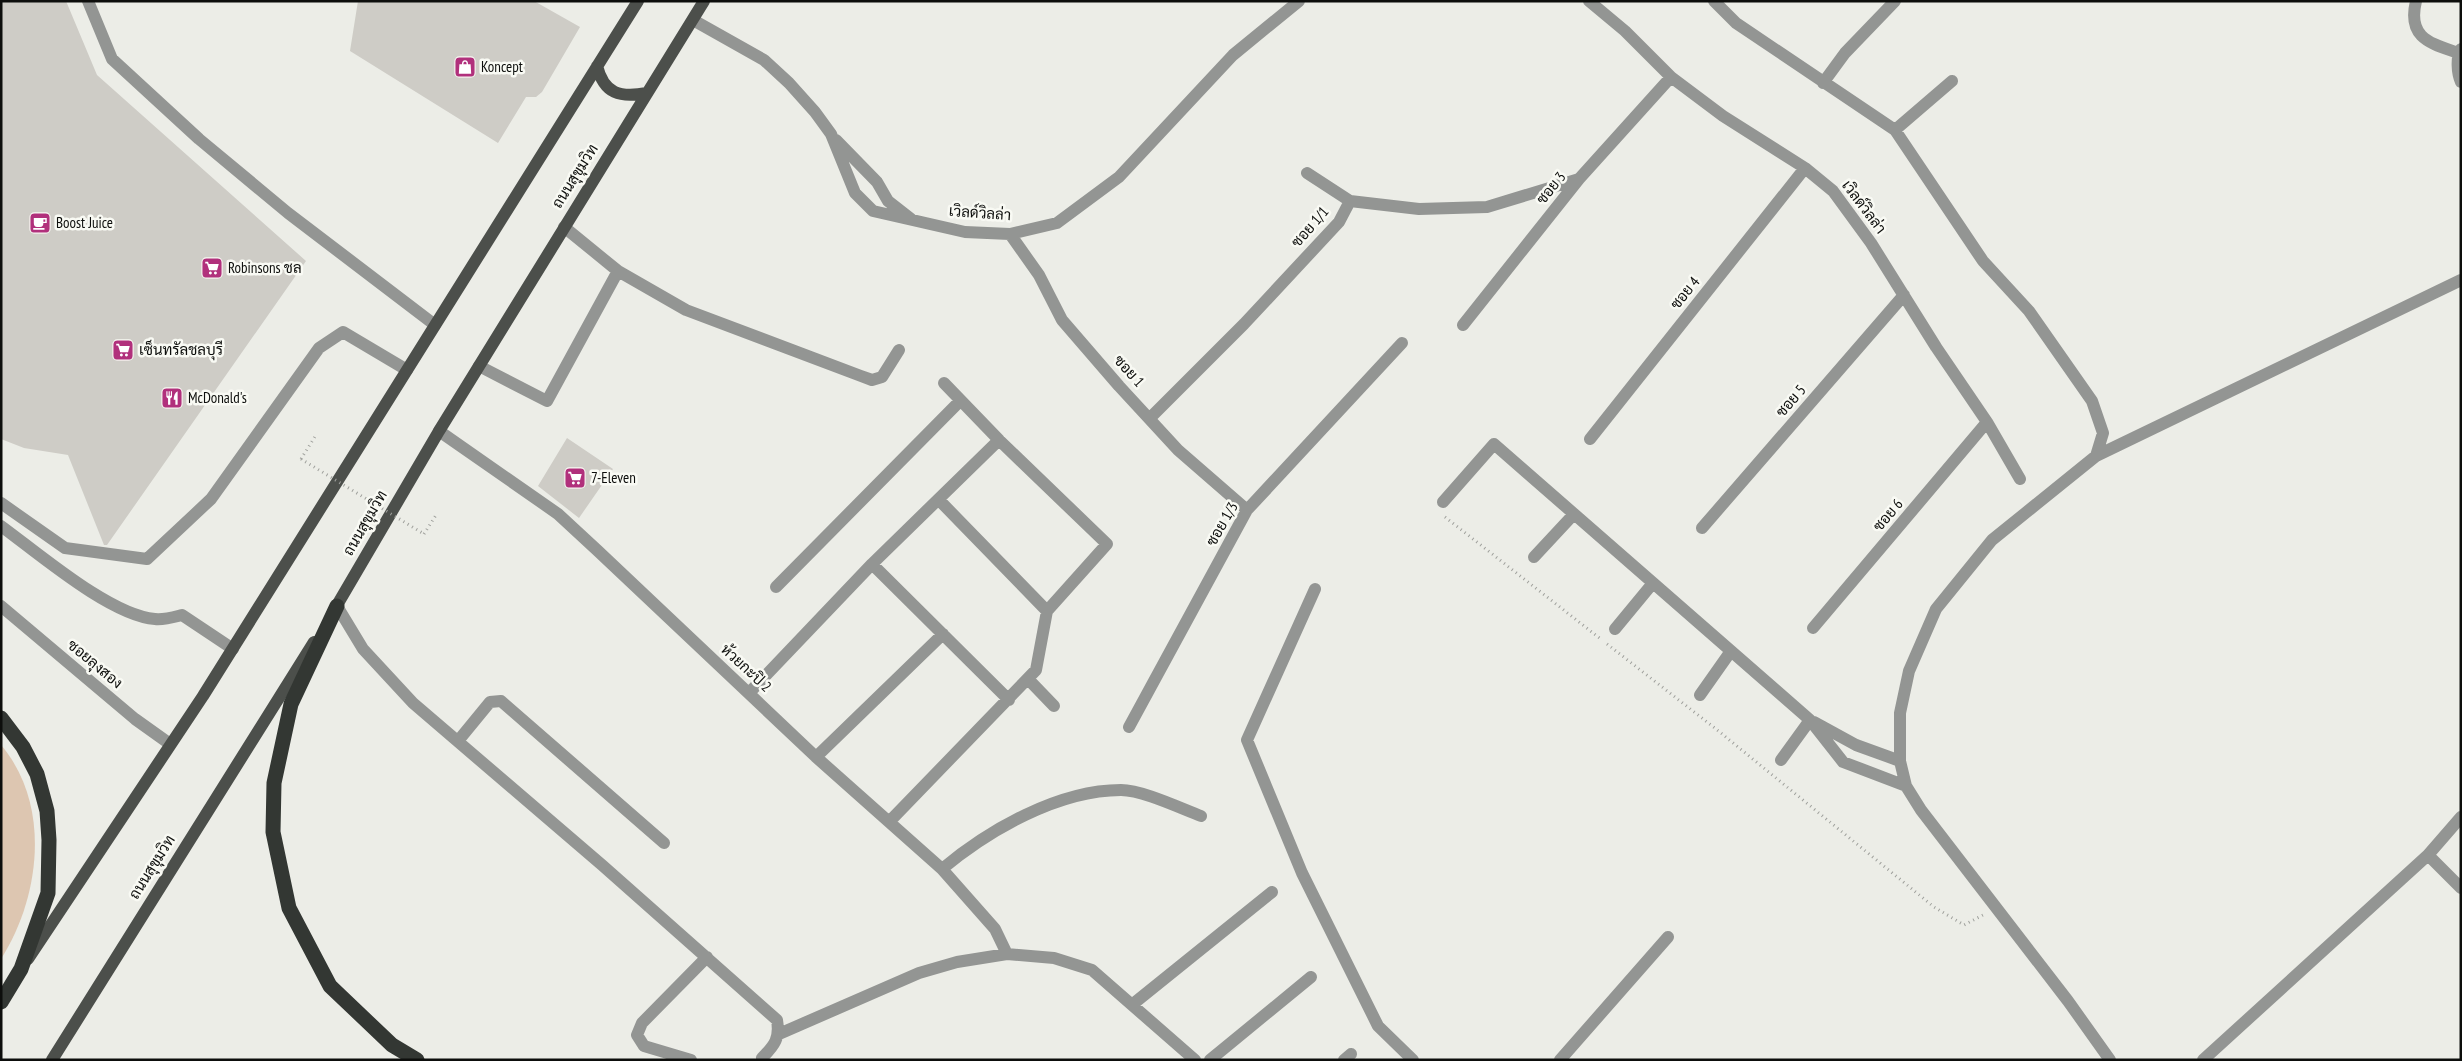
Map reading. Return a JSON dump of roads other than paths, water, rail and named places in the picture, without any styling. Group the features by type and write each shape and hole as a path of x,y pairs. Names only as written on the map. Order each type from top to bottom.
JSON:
{"highway":[{"path":"337,606 291,704 274,783 274,841 289,908 330,986 392,1045 417,1060"},
{"path":"1,718 23,747 37,774 47,811 50,840 48,893 22,969 1,1002"}],"main road":[{"path":"22,969 233,649 638,1"},
{"name":"ถนนสุขุมวิท","path":"52,1060 337,606 478,366 704,1"},
{"path":"597,66 600,78 614,92 629,96 647,93"}],"street":[{"path":"88,1 112,59 159,109 196,144 435,325"},
{"name":"เวิลด์วิลล่า","path":"693,20 764,60 815,112 831,134 855,193 873,211 965,232 1010,234 1057,223 1119,177 1233,55 1299,1"},
{"name":"เวิลด์วิลล่า","path":"1589,1 1624,31 1671,77 1724,116 1805,168 1833,191 1872,243 2020,479"},
{"path":"1714,1 1736,23 1895,130 1983,261 2029,311 2092,401 2103,433 2096,456"},
{"path":"1823,83 1845,54 1895,1"},
{"path":"2416,1 2413,14 2416,29 2426,41 2459,51 2458,76 2461,82"},
{"name":"ซอย 3","path":"1463,325 1579,179 1671,77"},
{"path":"1895,130 1952,82"},
{"path":"831,134 877,182 888,201 913,221"},
{"name":"ซอย 4","path":"1590,439 1805,168"},
{"path":"1307,173 1350,201 1418,208 1487,206 1579,179"},
{"name":"ซอย 1/1","path":"1150,418 1244,324 1339,222 1350,201"},
{"path":"564,227 618,271 686,310 872,380 882,377 899,350"},
{"name":"ซอย 1","path":"1010,234 1039,275 1062,320 1178,450 1247,510"},
{"path":"478,366 547,401 618,271"},
{"path":"2110,1060 2068,1001 1921,810 1906,786 1900,761 1900,712 1909,671 1936,609 1992,540 2096,456 2461,280"},
{"name":"ซอย 5","path":"1702,528 1904,295"},
{"path":"1,503 65,548 146,559 211,499 319,348 332,337 343,332 407,370"},
{"name":"ซอย 1/3","path":"1129,727 1247,510 1402,343"},
{"path":"889,822 1036,670 1047,612 1107,544 998,440 944,383"},
{"path":"776,587 960,401"},
{"name":"ซอย 6","path":"1813,628 1986,422"},
{"name":"ห้วยกะปิ 2","path":"439,431 558,514 816,757 942,869 995,929 1007,954"},
{"path":"749,693 872,564 998,440"},
{"path":"1443,502 1494,444 1810,720 1843,762 1906,786"},
{"path":"938,500 1047,612"},
{"path":"1534,558 1574,514"},
{"path":"1,526 121,610 155,619 182,615 233,649"},
{"path":"872,564 1009,700"},
{"path":"1614,629 1653,583"},
{"path":"1315,589 1247,740 1302,873 1378,1026 1414,1060"},
{"name":"ซอยลุงสอง","path":"1,606 135,719 170,744"},
{"path":"337,606 364,649 413,703 707,957 777,1020 779,1034 774,1046 760,1059"},
{"path":"816,757 943,634"},
{"path":"1700,695 1731,651"},
{"path":"1028,679 1054,706"},
{"path":"458,741 490,702 501,701 664,843"},
{"path":"1810,720 1856,745 1900,761"},
{"path":"1780,760 1810,720"},
{"path":"942,869 971,845 996,829 1078,796 1122,790 1159,800 1201,816"},
{"path":"2203,1060 2428,855 2461,817"},
{"path":"2428,855 2461,888"},
{"path":"1133,1004 1272,892"},
{"path":"1560,1060 1668,937"},
{"path":"779,1034 919,973 957,962 1007,954 1054,958 1092,970 1195,1060"},
{"path":"691,1060 644,1046 636,1035 642,1023 707,957"},
{"path":"1210,1060 1311,976"}],"place":[{"name":"Koncept","path":"465,67"},
{"name":"Boost Juice","path":"40,223"},
{"name":"Robinsons ชล","path":"212,268"},
{"name":"เซ็นทรัลชลบุรี","path":"123,350"},
{"name":"McDonald's","path":"172,398"},
{"name":"7-Eleven","path":"575,478"}]}
